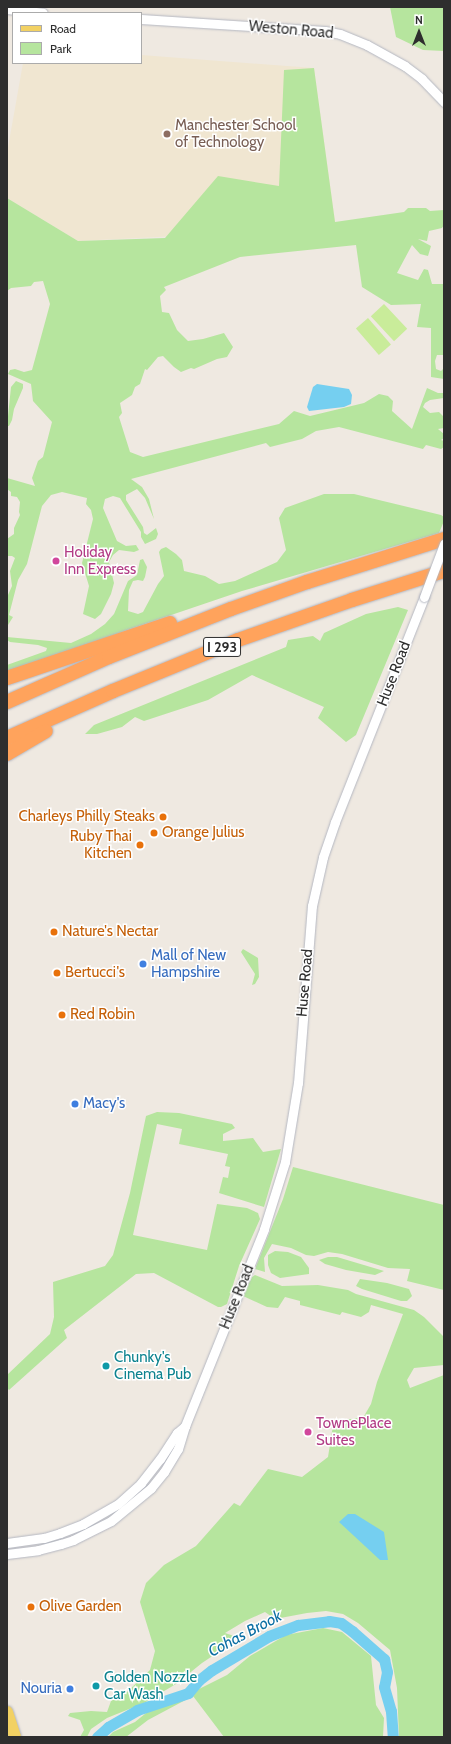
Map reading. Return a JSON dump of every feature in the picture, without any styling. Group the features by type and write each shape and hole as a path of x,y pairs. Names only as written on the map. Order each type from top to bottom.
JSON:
{"highway":[{"name":"I 293","path":"7,702 170,632 307,582 444,539"},
{"name":"I 293","path":"7,738 164,670 297,619 444,571"},
{"path":"7,678 188,617 307,582"},
{"path":"7,754 34,736 93,709 164,670"}],"main road":[{"path":"7,1712 14,1737"}],"street":[{"path":"7,9 34,12"},
{"name":"Weston Road","path":"142,19 325,31 340,34 367,45 405,66 422,79 444,102"},
{"name":"Huse Road","path":"7,1554 38,1550 73,1540 122,1514 151,1488 164,1472 178,1449 185,1426 264,1229 285,1162 298,1083 312,906 323,857 444,544"},
{"name":"Huse Road","path":"7,1543 44,1538 60,1533 83,1524 118,1504 145,1478 177,1433 185,1426"}],"shaded area":[{"name":"Manchester School of Technology","path":"142,55 314,68 336,228 78,241 7,198 7,153 23,64 142,64"}],"green space":[{"path":"390,7 444,7 444,51 423,50 396,37"},
{"path":"314,68 335,222 404,212 408,208 426,208 430,211 444,210 444,225 442,228 429,231 427,241 418,239 431,246 428,256 420,254 412,245 397,273 418,280 424,269 428,270 432,284 444,284 444,355 437,355 435,361 436,369 441,371 444,368 444,379 431,377 431,328 417,327 421,304 391,305 362,287 356,245 240,257 164,287 166,290 160,296 162,312 169,313 177,330 188,341 203,339 224,333 233,347 227,357 217,359 194,369 191,368 181,372 163,356 158,357 147,370 145,369 140,384 135,387 132,395 120,403 122,413 119,417 130,452 143,457 279,424 294,411 310,416 364,403 379,394 388,396 393,401 392,411 412,429 427,388 438,393 444,393 444,398 430,400 425,403 423,407 430,413 439,412 444,417 444,428 438,429 444,434 444,438 441,440 444,441 444,447 441,449 426,445 423,449 339,427 316,431 302,439 270,447 266,443 131,479 142,487 149,499 154,519 145,498 137,489 126,495 126,500 143,527 144,533 147,535 156,528 158,534 156,539 145,544 141,537 141,532 120,498 113,496 105,499 103,508 117,541 126,546 136,545 139,550 134,552 119,550 113,555 109,562 114,583 111,594 101,614 95,619 83,614 89,586 82,563 93,519 91,510 86,504 87,498 62,492 51,495 42,506 27,564 18,580 9,615 13,617 8,625 8,595 12,586 10,571 15,558 12,556 7,556 7,539 14,534 14,528 20,515 20,502 17,497 11,496 11,492 7,489 7,478 35,486 32,478 38,461 43,457 52,422 33,401 31,384 8,374 10,370 15,369 24,372 32,370 50,304 43,281 34,282 31,286 11,288 7,291 7,198 78,241 165,238 218,176 279,186 284,70"},
{"path":"384,304 407,329 394,341 371,316"},
{"path":"368,318 391,344 379,355 356,328"},
{"path":"16,381 23,384 23,388 14,409 12,420 9,426 7,426 11,387"},
{"path":"324,494 354,494 441,515 444,517 444,521 439,533 242,591 124,631 85,647 7,671 7,665 46,651 47,648 38,645 10,642 7,640 7,637 71,643 91,634 105,624 114,614 128,581 137,575 140,560 143,559 147,567 145,577 143,581 133,581 129,590 128,611 138,614 143,612 164,576 159,552 161,549 166,547 176,554 182,560 184,571 205,576 219,584 235,581 277,562 286,550 279,518 285,508"},
{"path":"398,607 408,610 356,735 346,742 318,718 324,707 252,675 208,700 144,721 135,717 122,727 97,734 85,734 94,725 286,647 288,640 313,636 320,641 324,633 366,614"},
{"path":"243,949 258,958 259,977 255,984 252,985 255,974 241,952"},
{"path":"157,1112 179,1113 232,1124 235,1128 223,1134 223,1141 253,1138 263,1152 281,1149 264,1207 219,1193 223,1177 228,1178 230,1167 225,1166 228,1154 179,1144 182,1129 157,1124 133,1235 207,1250 217,1204 247,1208 258,1213 260,1219 239,1266 227,1304 218,1307 154,1273 136,1274 64,1330 67,1338 9,1390 7,1388 7,1375 50,1334 54,1317 53,1282 105,1266 113,1255 130,1193 146,1116"},
{"path":"293,1167 444,1205 444,1290 407,1281 410,1269 388,1268 342,1254 328,1252 314,1256 306,1255 291,1248 272,1244 264,1258 265,1272 255,1269 283,1199"},
{"path":"275,1251 288,1252 301,1257 309,1268 309,1274 280,1278 271,1273 268,1265 268,1255"},
{"path":"328,1257 337,1257 384,1271 375,1275 346,1270 325,1264 319,1260"},
{"path":"255,1275 282,1286 318,1285 348,1290 356,1294 414,1310 424,1317 444,1337 444,1365 414,1368 407,1380 410,1388 444,1375 444,1737 399,1737 397,1688 390,1650 358,1623 343,1614 326,1611 275,1619 265,1612 245,1621 225,1633 237,1637 235,1641 202,1663 176,1684 144,1703 107,1718 91,1729 87,1737 80,1737 84,1730 80,1720 68,1716 70,1713 91,1711 107,1712 111,1701 127,1692 150,1670 155,1651 140,1602 146,1583 164,1565 196,1546 234,1503 240,1506 268,1469 302,1477 328,1457 334,1419 353,1419 364,1416 371,1404 377,1382 403,1314 371,1305 369,1312 361,1317 342,1312 340,1315 300,1305 300,1301 285,1297 278,1308 267,1307 243,1296 252,1277"},
{"path":"360,1279 387,1283 409,1289 412,1296 407,1301 401,1301 362,1289 356,1286"},
{"path":"323,1628 342,1632 371,1656 376,1705 384,1718 383,1737 224,1737 193,1696 148,1720 126,1737 108,1737 113,1732 135,1722 151,1709 163,1707 227,1675 250,1656 286,1635"}],"water":[{"path":"317,384 349,389 352,395 351,404 344,407 309,411 307,407 313,387"},
{"path":"348,1514 355,1514 384,1532 388,1560 380,1560 339,1522"}],"waterway":[{"name":"Cohas Brook","path":"97,1737 108,1727 137,1710 188,1693 199,1680 212,1670 269,1636 298,1625 329,1621 341,1623 384,1659 387,1672 384,1687 391,1711 393,1737"}],"place":[{"name":"Manchester School of Technology","path":"167,134"},
{"name":"Holiday Inn Express","path":"56,561"},
{"name":"Charleys Philly Steaks","path":"163,817"},
{"name":"Orange Julius","path":"154,833"},
{"name":"Ruby Thai Kitchen","path":"140,845"},
{"name":"Nature's Nectar","path":"54,932"},
{"name":"Mall of New Hampshire","path":"143,964"},
{"name":"Bertucci's","path":"57,973"},
{"name":"Red Robin","path":"62,1015"},
{"name":"Macy's","path":"75,1104"},
{"name":"Chunky's Cinema Pub","path":"106,1366"},
{"name":"TownePlace Suites","path":"308,1432"},
{"name":"Olive Garden","path":"31,1607"},
{"name":"Golden Nozzle Car Wash","path":"96,1686"},
{"name":"Nouria","path":"70,1689"}]}
